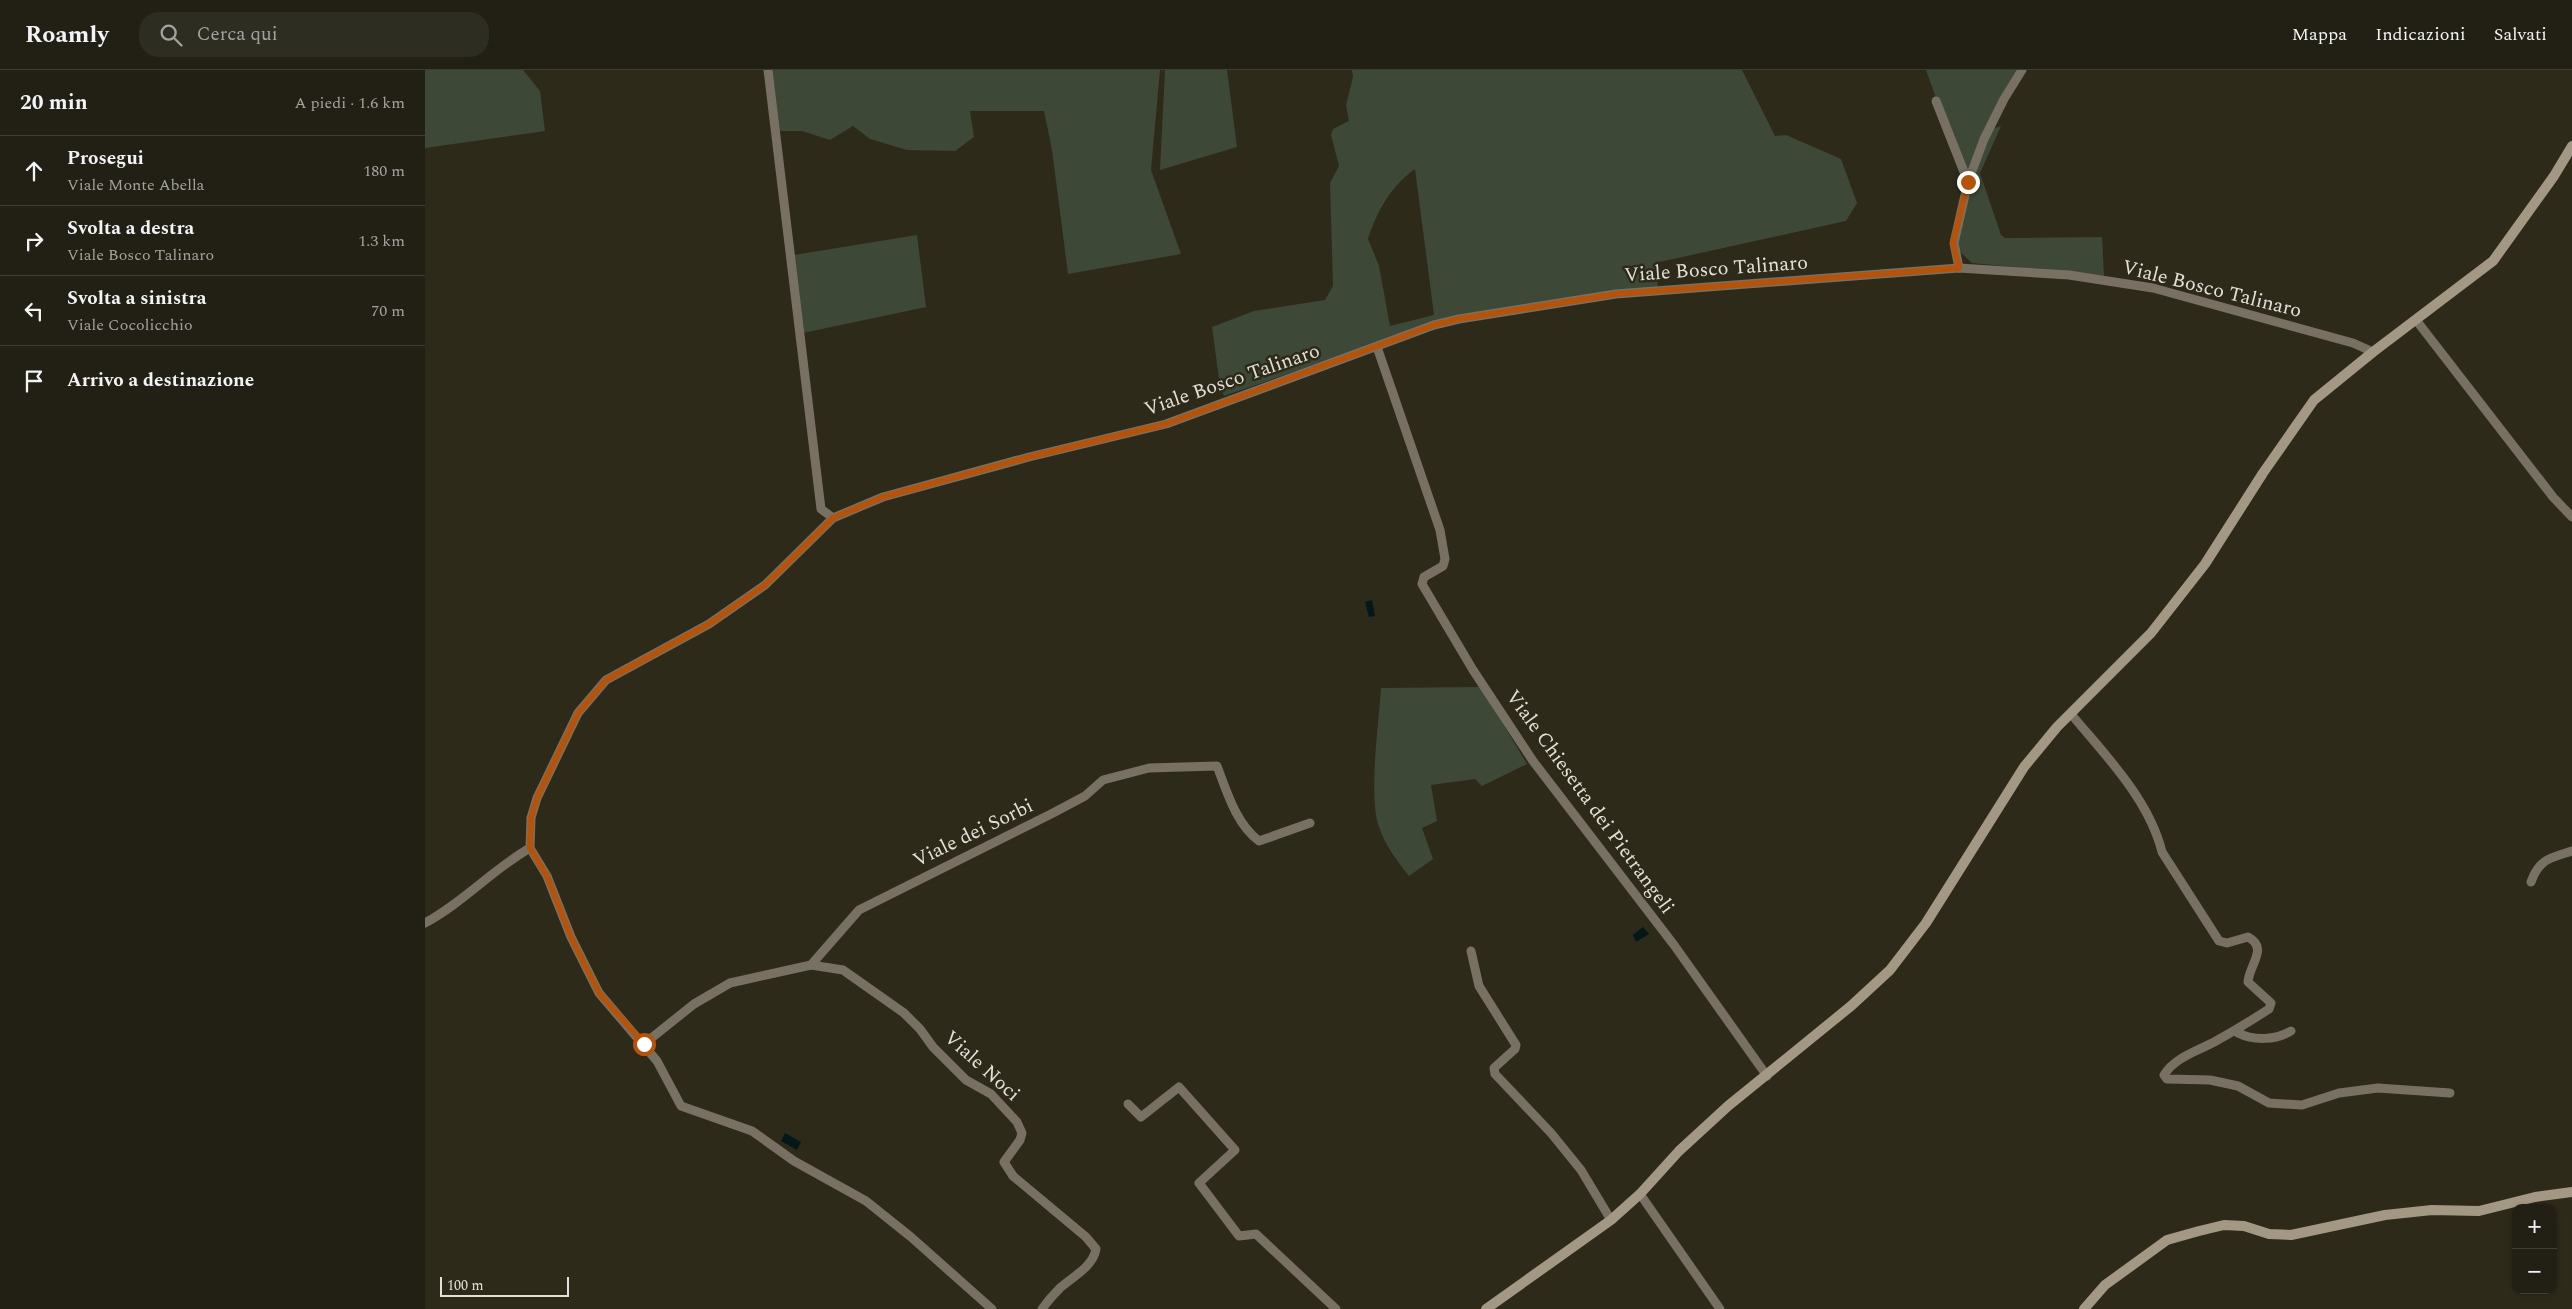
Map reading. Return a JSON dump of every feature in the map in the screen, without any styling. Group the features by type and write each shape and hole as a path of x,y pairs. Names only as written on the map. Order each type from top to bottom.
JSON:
{"main road":[{"path":"1486,1309 1611,1220 1640,1194 1679,1151 1728,1106 1851,1006 1890,970 1926,924 2024,767 2071,714 2151,633 2199,571 2314,400 2373,352 2493,261 2554,176 2572,146"},
{"path":"2085,1309 2105,1285 2167,1240 2199,1231 2224,1225 2244,1226 2269,1234 2291,1236 2385,1215 2433,1210 2479,1211 2535,1197 2572,1192"}],"street":[{"path":"768,70 821,509 833,518"},
{"path":"1959,268 1953,243 1968,182 1984,139 2004,99 2022,70"},
{"path":"1936,101 1968,182"},
{"name":"Viale Bosco Talinaro","path":"530,848 531,818 537,798 578,713 606,680 709,624 765,585 833,518 883,497 1029,457 1166,424 1434,325 1459,319 1616,294 1959,268 2069,275 2153,288 2353,343 2373,352"},
{"path":"2415,320 2553,497 2572,518"},
{"name":"Viale Chiesetta dei Pietrangeli","path":"1377,347 1440,530 1445,559 1443,566 1423,577 1422,584 1473,670 1533,761 1662,929 1767,1076"},
{"path":"2071,714 2120,773 2137,798 2158,836 2162,852 2219,941 2227,943 2248,937 2255,940 2258,955 2249,973 2248,982 2271,1004 2269,1008 2240,1028 2182,1058 2168,1068 2164,1075 2167,1078 2210,1080 2238,1086 2269,1103 2302,1105 2339,1093 2378,1088 2451,1093"},
{"name":"Viale dei Sorbi","path":"811,965 859,910 1085,796 1103,780 1149,768 1217,766 1231,802 1249,833 1259,841 1311,823"},
{"path":"425,923 470,894 516,856 530,848 547,876 571,937 599,993 657,1060 681,1106 752,1131 794,1161 866,1201 911,1237 992,1309"},
{"path":"2531,882 2536,869 2543,862 2572,852"},
{"path":"1471,951 1479,986 1516,1045 1515,1049 1494,1068 1495,1074 1551,1132 1575,1162 1611,1220"},
{"path":"644,1044 694,1004 730,983 811,965"},
{"name":"Viale Noci","path":"811,965 843,970 905,1013 920,1029 933,1048 966,1080 991,1094 1017,1122 1022,1133 1020,1140 1004,1162 1013,1176 1086,1237 1096,1249 1095,1254 1086,1266 1059,1289 1041,1309"},
{"path":"2240,1028 2238,1033 2245,1036 2279,1038 2291,1031"},
{"path":"1128,1104 1141,1117 1179,1087 1235,1150 1199,1183 1239,1236 1256,1234 1336,1309"},
{"path":"1640,1194 1721,1309"}],"green space":[{"path":"425,70 523,70 540,91 545,131 425,148"},
{"path":"770,70 1160,70 1151,170 1181,254 1068,274 1052,150 1044,111 970,111 974,137 955,151 907,150 870,139 853,126 830,140 802,131 778,131"},
{"path":"1165,70 1227,70 1237,147 1160,170"},
{"path":"1352,70 1742,70 1775,136 1786,135 1841,159 1857,203 1846,221 1655,263 1658,288 1435,323 1224,396 1220,386 1212,327 1254,311 1325,300 1333,286 1330,183 1339,166 1331,135 1333,129 1349,121 1346,105 1353,77","holes":["1415,169 1434,315 1390,326 1379,266 1368,239 1380,209 1392,191"]},
{"path":"1926,70 2017,70 1990,118 1968,173 1936,98"},
{"path":"2001,126 1980,173 2001,235 2005,238 2102,237 2104,276 1972,263 1958,250 1958,235 1969,189 1992,129"},
{"path":"917,235 926,307 803,333 794,255"},
{"path":"1481,687 1527,764 1482,786 1475,779 1431,785 1437,821 1422,828 1433,859 1409,876 1385,840 1376,814 1374,778 1381,688"}],"shaded area":[{"path":"1372,600 1375,616 1369,617 1365,602"},
{"path":"1643,927 1649,934 1636,942 1633,935"},
{"path":"785,1133 801,1142 797,1150 781,1141"}],"route":[{"path":"644,1044 599,993 571,937 547,876 530,848 531,818 537,798 578,713 606,680 709,624 765,585 823,530 833,518 883,497 1029,457 1166,424 1434,325 1459,319 1616,294 1959,268 1953,243 1968,182"}]}
